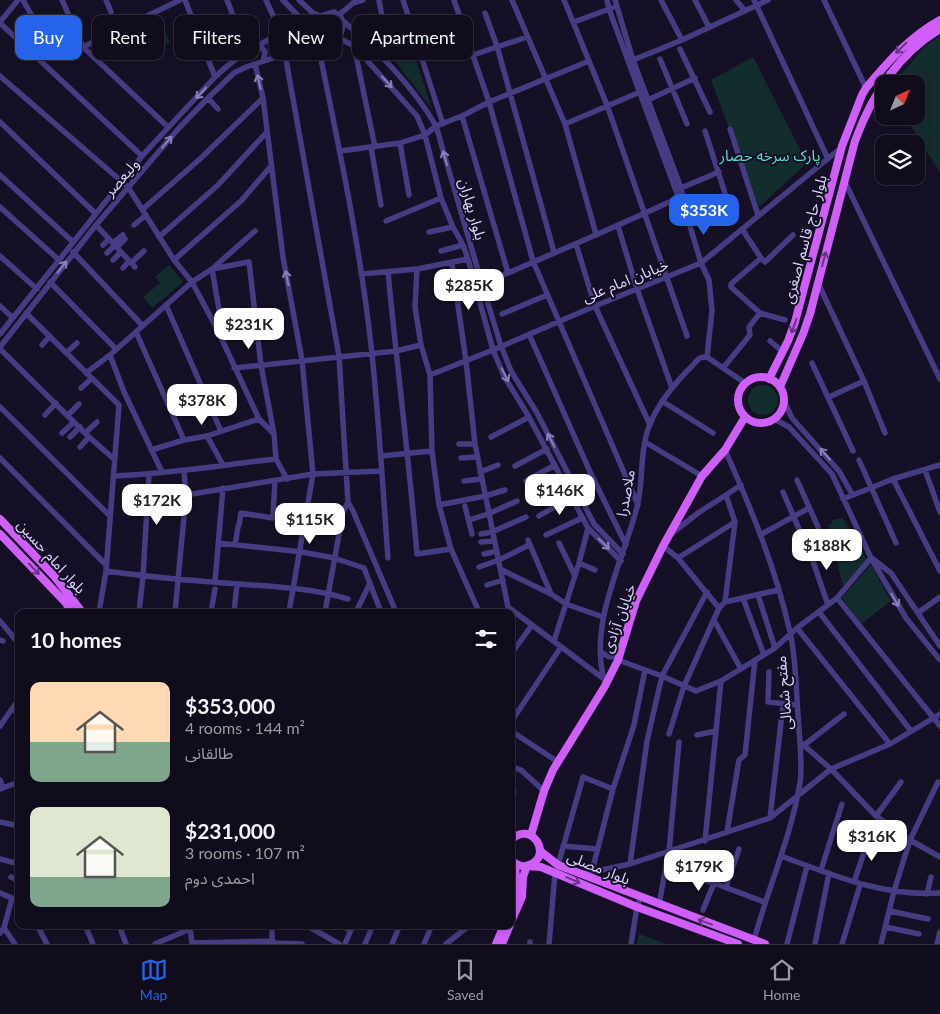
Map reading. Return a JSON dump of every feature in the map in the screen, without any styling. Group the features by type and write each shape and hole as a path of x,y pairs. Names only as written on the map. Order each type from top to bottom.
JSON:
{"main road":[{"name":"بلوار حاج قاسم اصغری","path":"769,378 795,322 842,146 857,105 866,88 901,48 917,34 940,20"},
{"name":"بلوار حاج قاسم اصغری","path":"780,387 803,334 854,141 864,116 875,96 900,63 918,45 940,29"},
{"path":"777,362 781,365 789,366"},
{"path":"755,378 769,378 780,387 784,401 782,408 774,419 767,422 752,422 740,411 738,397 745,382 755,378"},
{"name":"خیابان آزادی","path":"530,835 553,770 618,658 636,601 663,546 702,476 725,450 745,417"},
{"name":"بلوار امام حسین","path":"0,519 55,577 80,609"},
{"name":"بلوار امام حسین","path":"0,534 66,603 69,609"},
{"path":"22,556 29,549"},
{"path":"515,837 520,834 530,835"},
{"name":"بلوار مصلی","path":"530,835 538,841 540,851 556,869 636,906 738,944"},
{"path":"515,914 522,897 523,877 527,866 536,861 540,851"},
{"name":"بلوار مصلی","path":"515,863 582,874 756,942"},
{"path":"496,944 502,929"},
{"path":"502,944 509,929"}],"street":[{"path":"18,0 0,23 142,156"},
{"path":"23,0 31,15"},
{"path":"62,0 68,15"},
{"path":"106,0 111,12"},
{"path":"168,127 82,47 180,0"},
{"path":"185,0 215,77"},
{"path":"228,0 234,15"},
{"path":"266,0 273,15"},
{"path":"283,0 298,15"},
{"path":"299,0 313,13 318,15"},
{"path":"339,15 352,2 364,0"},
{"path":"379,0 382,15"},
{"path":"403,0 408,15"},
{"path":"454,0 459,15"},
{"path":"512,0 565,124 596,234"},
{"path":"564,0 607,105 687,336"},
{"path":"607,0 678,198 687,216"},
{"path":"615,0 633,60 681,188 701,263 709,280 712,310 707,357 745,382"},
{"path":"661,0 682,40"},
{"path":"695,0 709,27"},
{"path":"736,0 745,11"},
{"path":"633,60 745,11 756,3 768,0"},
{"path":"824,0 866,88"},
{"path":"756,3 828,159"},
{"path":"574,22 616,7"},
{"name":"ولیعصر","path":"324,15 334,12 339,15"},
{"path":"485,12 497,46 554,252"},
{"path":"342,32 343,21"},
{"name":"بلوار بهاران","path":"343,21 376,50 428,112 436,126 482,284 511,371 537,414 594,524 623,554"},
{"path":"527,37 473,54 489,102 533,261 638,505"},
{"path":"259,47 265,52 263,61"},
{"path":"680,49 710,112"},
{"name":"ولیعصر","path":"0,348 73,252 208,98 234,73 269,59"},
{"path":"660,59 687,124"},
{"name":"ولیعصر","path":"0,334 142,156 215,77 234,60"},
{"path":"287,60 339,356 348,502 343,512 325,609"},
{"path":"321,60 340,151 361,274 372,354 388,558"},
{"path":"357,60 373,147 381,205"},
{"name":"بلوار بهاران","path":"367,60 417,116 425,135 441,198 468,259 493,350 504,376 529,417 588,528 621,560"},
{"path":"422,60 443,124"},
{"path":"340,151 400,143 425,135 436,126 589,60"},
{"path":"255,64 263,98 283,257 302,360 313,474 289,609"},
{"path":"0,76 128,187 174,260 192,282 218,331 259,419 274,434"},
{"path":"648,100 695,78"},
{"path":"565,124 640,92"},
{"path":"208,98 218,108"},
{"path":"134,225 145,212 263,98"},
{"path":"462,116 508,273"},
{"path":"0,122 95,214"},
{"path":"730,129 758,215"},
{"path":"705,131 732,212"},
{"path":"159,237 218,185 267,132"},
{"path":"400,143 409,195"},
{"name":"خیابان امام علی","path":"430,375 701,263 842,146"},
{"path":"174,260 242,200 271,166"},
{"path":"681,188 719,172"},
{"path":"0,175 73,242"},
{"path":"844,182 937,366 940,379"},
{"path":"386,221 441,198"},
{"path":"482,284 618,226 678,198"},
{"path":"0,207 58,260"},
{"path":"96,225 132,264"},
{"path":"618,226 637,290 672,388"},
{"path":"429,232 453,227"},
{"path":"742,229 764,261 793,235"},
{"path":"86,373 110,355 192,282 212,269 255,231"},
{"path":"106,253 114,243 124,237"},
{"path":"102,245 114,243"},
{"path":"576,244 595,306 650,425"},
{"path":"441,251 463,245"},
{"path":"122,268 132,264 144,251"},
{"path":"73,252 142,325"},
{"path":"113,260 121,252"},
{"path":"0,256 37,289"},
{"path":"761,258 730,285 760,314 785,320"},
{"path":"361,274 417,269 452,264 468,259"},
{"path":"212,269 250,262 261,365 274,434 276,458 287,479"},
{"path":"452,264 477,457 484,496 502,570 507,609"},
{"path":"212,269 222,326 218,331"},
{"path":"417,269 416,307 421,345 430,375 432,451 439,505 451,548 478,609"},
{"path":"388,272 417,554 451,548"},
{"path":"50,282 116,349"},
{"path":"818,283 864,382 885,433"},
{"path":"456,294 476,288"},
{"path":"502,314 547,295"},
{"path":"0,306 12,317"},
{"path":"166,306 221,431"},
{"path":"26,313 91,379 120,405"},
{"path":"723,368 750,335 749,327 760,314"},
{"path":"136,332 184,440"},
{"path":"528,334 591,474 626,544"},
{"path":"42,345 50,336"},
{"path":"770,341 782,352"},
{"path":"66,352 77,343"},
{"path":"234,368 372,354 421,345"},
{"path":"0,348 87,435 114,459"},
{"path":"110,355 124,392 162,472"},
{"name":"ملاصدرا","path":"604,683 600,667 599,637 603,617 638,505 645,442 650,425 662,401 672,388 699,358 707,357"},
{"path":"812,363 853,451"},
{"path":"81,388 91,379"},
{"path":"829,397 864,382"},
{"path":"100,609 106,572 105,564 120,405 124,392"},
{"path":"662,401 713,433"},
{"path":"784,401 792,418 839,471 852,494"},
{"path":"45,414 56,403"},
{"path":"68,415 78,404"},
{"path":"0,406 110,516"},
{"path":"492,437 529,417"},
{"path":"151,450 184,440 207,436 259,419"},
{"path":"774,419 789,427 832,474 871,558 906,618 940,660"},
{"path":"62,433 74,422"},
{"path":"80,447 96,422"},
{"path":"70,437 80,427"},
{"path":"207,436 223,465"},
{"path":"645,442 702,476"},
{"path":"459,444 475,444"},
{"path":"516,466 546,449"},
{"name":"مفتح شمالی","path":"725,450 760,535 790,633 801,744 800,781 797,798 781,856 764,902 756,942"},
{"path":"381,456 432,451"},
{"path":"461,458 477,457"},
{"path":"0,458 105,564"},
{"path":"114,476 149,475 276,458"},
{"path":"859,460 896,543"},
{"path":"480,472 498,465"},
{"path":"526,481 555,465"},
{"path":"843,498 893,479 940,465"},
{"path":"924,470 940,512"},
{"path":"175,609 186,494 184,471"},
{"path":"186,494 313,474 381,471"},
{"path":"139,609 149,475"},
{"path":"893,479 940,571"},
{"path":"235,545 241,513 273,518 275,480"},
{"path":"464,481 481,480"},
{"path":"797,480 818,527"},
{"path":"529,499 563,482"},
{"path":"669,536 698,513 741,485"},
{"path":"211,609 223,488"},
{"path":"439,505 504,490"},
{"path":"783,492 802,536"},
{"path":"725,602 735,522 726,495"},
{"path":"539,516 571,497"},
{"path":"469,520 517,501"},
{"path":"348,502 354,511 395,609"},
{"path":"465,506 472,534"},
{"path":"760,535 809,508"},
{"path":"481,534 492,532 526,518"},
{"path":"546,535 582,518"},
{"path":"678,558 735,522"},
{"path":"554,641 588,528"},
{"path":"481,542 494,541"},
{"path":"479,567 499,560 528,542 551,594"},
{"path":"218,543 334,558 364,568 379,609"},
{"path":"559,543 574,574"},
{"path":"807,544 828,605"},
{"path":"663,546 678,558 719,608"},
{"path":"484,554 497,551"},
{"path":"600,652 608,657 618,658 696,691 721,681 775,648 790,633 837,598 871,558"},
{"path":"871,558 891,572 940,646"},
{"path":"579,563 595,570"},
{"path":"502,570 551,594 566,604 603,617"},
{"path":"106,572 215,585 237,584 293,587 328,593 348,600"},
{"path":"487,585 503,580"},
{"path":"357,609 370,583"},
{"path":"234,609 237,584"},
{"path":"669,734 684,686 719,608 725,602 778,590"},
{"path":"630,864 646,741 662,676 707,592"},
{"path":"758,595 775,648"},
{"path":"919,612 940,597"},
{"path":"743,598 764,655"},
{"path":"837,598 940,726"},
{"path":"819,612 911,731"},
{"path":"515,615 554,641 604,683"},
{"path":"714,620 741,669"},
{"path":"0,621 15,639"},
{"path":"515,649 532,626"},
{"path":"797,628 890,744"},
{"path":"515,716 561,647"},
{"path":"728,832 740,760 745,755 755,660"},
{"path":"592,872 613,789 634,725 645,670"},
{"path":"769,672 768,702 797,705"},
{"path":"705,841 721,681"},
{"path":"770,818 783,704"},
{"path":"0,726 14,707"},
{"path":"844,714 801,744 831,769 876,816 910,840 940,857"},
{"path":"582,874 630,864 705,841 770,818 831,769 890,744 940,714"},
{"path":"697,735 716,731"},
{"path":"515,734 558,762"},
{"path":"669,852 679,742"},
{"path":"515,768 521,770 544,791"},
{"path":"549,944 556,869 583,777 613,789"},
{"path":"0,780 1,788 15,784"},
{"path":"876,816 901,782"},
{"path":"881,944 894,891 910,840 938,791 938,782"},
{"path":"821,870 842,804"},
{"path":"0,822 15,825"},
{"path":"854,882 870,835"},
{"path":"563,846 597,849"},
{"path":"726,887 739,849"},
{"path":"781,856 860,885 894,891 927,894 940,893"},
{"path":"0,859 15,863"},
{"path":"659,905 667,860"},
{"path":"787,944 807,866"},
{"path":"815,944 829,873"},
{"path":"684,874 726,887 764,902"},
{"path":"11,877 15,879"},
{"path":"927,894 931,877"},
{"path":"703,910 714,883"},
{"path":"842,944 860,885"},
{"path":"0,893 15,898"},
{"path":"12,898 2,930 15,944"},
{"path":"631,944 636,906 640,898"},
{"path":"890,911 928,919"},
{"path":"886,927 920,934"},
{"path":"39,929 45,943"},
{"path":"87,929 93,944"},
{"path":"121,929 126,944"},
{"path":"155,944 186,929"},
{"path":"190,929 192,943 302,944"},
{"path":"272,929 272,943"},
{"path":"313,929 339,944"},
{"path":"346,944 352,929"},
{"path":"365,944 371,929"},
{"path":"392,944 398,929"},
{"path":"424,944 430,929"},
{"path":"446,944 465,929"},
{"path":"936,944 940,932"}],"green space":[{"path":"164,30 170,42 164,45"},
{"path":"940,36 940,173 925,149 925,135 917,135 911,125 925,125 925,75 901,75 925,46"},
{"name":"پارک سرخه حصار","path":"753,57 807,163 759,207 711,80"},
{"path":"394,60 416,60 432,109"},
{"path":"169,265 183,282 152,308 143,297 160,283 155,277"},
{"path":"763,385 769,386 777,394 777,406 769,414 763,415 757,414 749,406 748,400 749,394 757,386"},
{"path":"843,518 867,560 843,586 828,525 832,523 832,520"},
{"path":"870,565 891,601 861,624 842,598"},
{"path":"639,934 666,944 637,944"}]}
